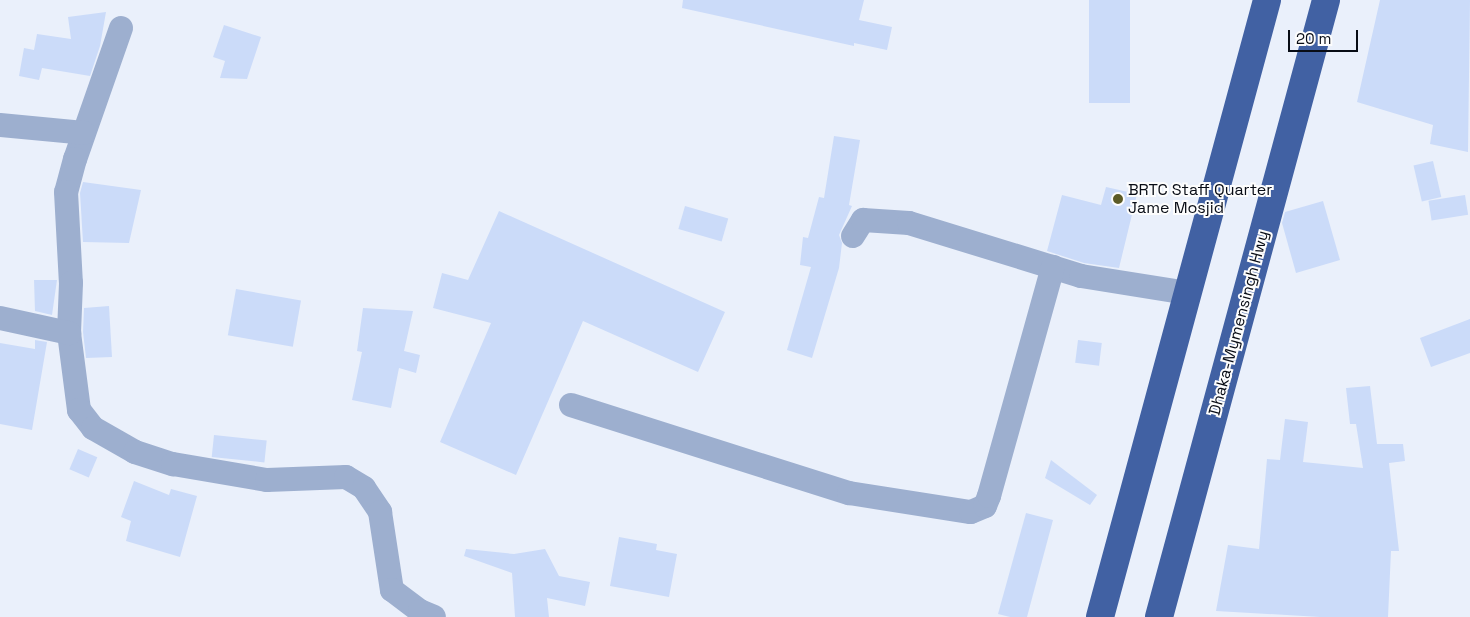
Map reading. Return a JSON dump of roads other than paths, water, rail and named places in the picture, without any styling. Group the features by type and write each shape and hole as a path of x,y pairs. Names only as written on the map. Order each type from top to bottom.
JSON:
{"highway":[{"path":"1100,617 1267,0"},
{"name":"Dhaka-Mymensingh Hwy","path":"1159,617 1326,0"}],"street":[{"path":"121,28 84,133 66,192 71,283 69,333 79,410 93,428 135,452 173,464 267,480 346,477 364,488 380,512 392,590 420,611 434,617"},
{"path":"0,124 84,133"},
{"path":"853,236 863,220 909,223 1081,276 1187,292"},
{"path":"571,405 849,493 971,512 985,506 989,496 1054,267"},
{"path":"0,318 69,333"}],"place":[{"name":"BRTC Staff Quarter Jame Mosjid","path":"1118,199"}]}
